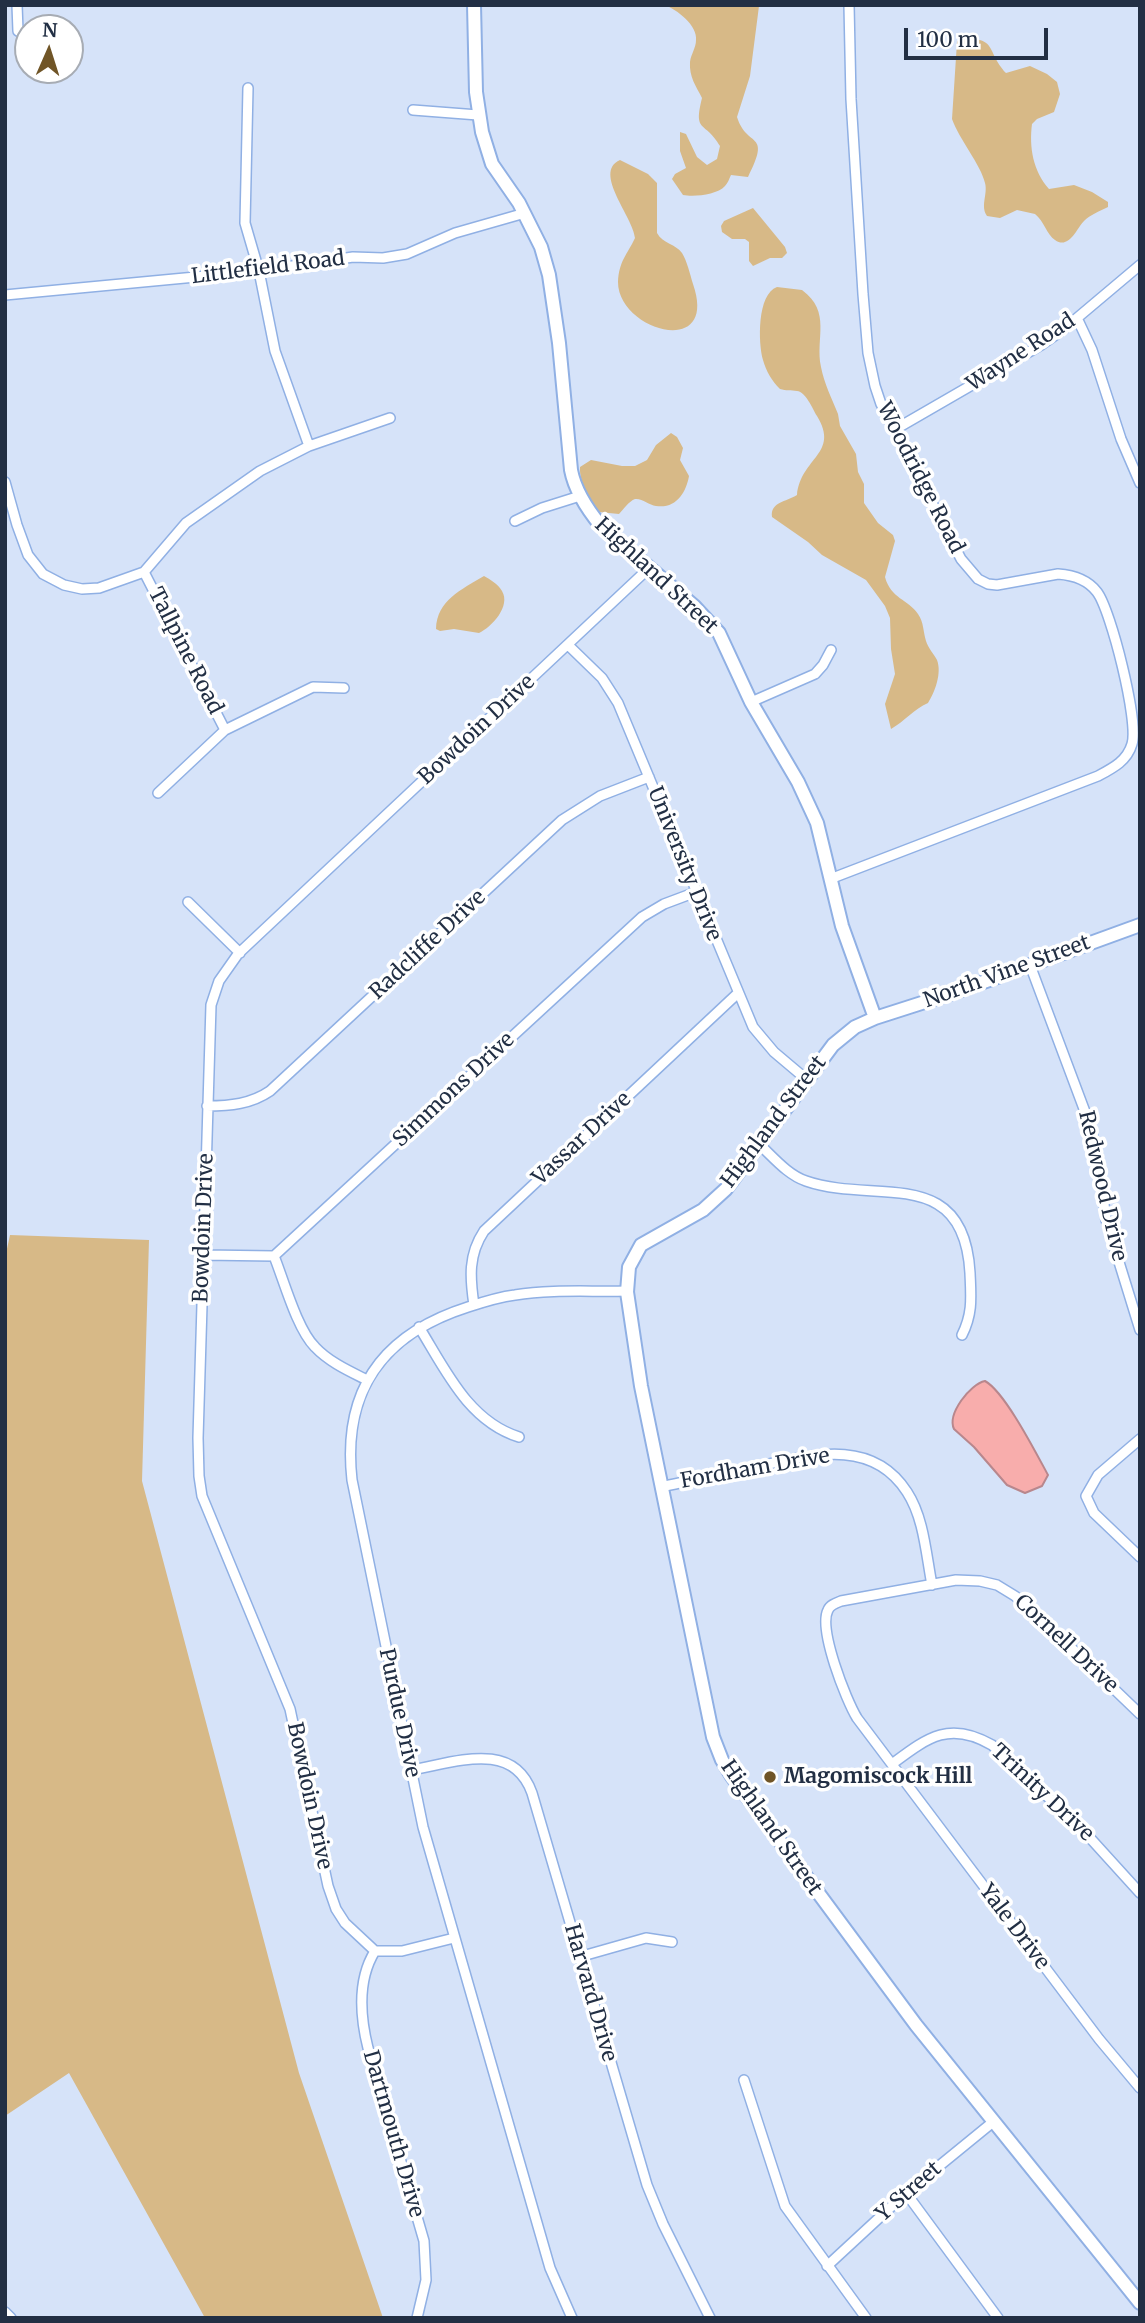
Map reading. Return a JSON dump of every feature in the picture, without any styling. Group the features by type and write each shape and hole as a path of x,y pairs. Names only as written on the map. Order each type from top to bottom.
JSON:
{"street":[{"name":"Highland Street","path":"474,5 478,115 492,164 525,214 541,247 549,275 559,343 570,470 580,496 601,526 694,606 713,625 722,639 751,702 798,782 817,823 842,926 875,1018 840,1037 726,1189 707,1207 684,1222 648,1239 639,1247 630,1264 627,1291 639,1373 715,1742 724,1764 869,1964 1140,2303"},
{"name":"Woodridge Road","path":"830,879 1098,776 1123,760 1130,749 1135,732 1129,694 1111,626 1098,593 1086,583 1068,575 997,585 988,584 975,576 946,535 881,404 875,386 865,328 851,99 849,5"},
{"path":"248,88 245,223 259,271 275,351 309,446"},
{"path":"413,110 478,115"},
{"name":"Littlefield Road","path":"5,295 259,271 353,257 383,258 407,254 455,233 525,214"},
{"name":"Wayne Road","path":"894,430 1041,345 1140,265"},
{"path":"1077,318 1092,350 1121,439 1140,483"},
{"path":"5,482 28,555 43,574 64,585 82,589 99,588 144,572 186,523 260,471 309,446 390,418"},
{"path":"515,521 542,508 580,496"},
{"name":"Bowdoin Drive","path":"375,1951 348,1928 334,1905 325,1877 290,1709 202,1496 198,1448 209,1019 212,999 219,981 240,953 648,569"},
{"name":"Tallpine Road","path":"144,572 225,730"},
{"name":"University Drive","path":"568,645 615,696 737,994 757,1033 774,1052 806,1079"},
{"path":"751,702 814,674 823,665 831,650"},
{"path":"158,793 225,730 313,687 344,688"},
{"name":"Radcliffe Drive","path":"207,1107 237,1105 259,1098 270,1091 562,820 600,796 649,777"},
{"name":"Simmons Drive","path":"275,1256 642,917 670,901 696,892"},
{"path":"188,902 240,953"},
{"name":"North Vine Street","path":"875,1018 1140,925"},
{"name":"Redwood Drive","path":"1030,965 1090,1125 1098,1157 1106,1220 1140,1330"},
{"name":"Vassar Drive","path":"474,1305 471,1265 474,1249 484,1231 737,994"},
{"path":"760,1145 791,1173 804,1180 823,1185 919,1196 947,1212 961,1233 969,1266 970,1320 962,1335"},
{"path":"203,1255 275,1256 312,1344 331,1361 367,1380"},
{"name":"Purdue Drive","path":"572,2318 550,2268 424,1827 352,1480 350,1451 352,1427 367,1380 391,1348 419,1328 444,1315 508,1296 627,1291"},
{"path":"419,1328 453,1384 467,1401 498,1428 519,1437"},
{"path":"1140,1439 1098,1475 1086,1496 1094,1513 1140,1557"},
{"name":"Fordham Drive","path":"661,1486 817,1454 849,1455 866,1459 883,1467 896,1478 914,1506 932,1584"},
{"name":"Cornell Drive","path":"892,1764 857,1718 843,1690 832,1651 826,1613 831,1606 842,1601 932,1584 970,1580 1003,1588 1034,1612 1140,1714"},
{"name":"Trinity Drive","path":"892,1764 921,1743 939,1735 961,1732 980,1738 992,1745 1081,1828 1140,1893"},
{"name":"Harvard Drive","path":"411,1770 483,1758 505,1762 522,1773 534,1799 647,2185 663,2224 710,2318"},
{"name":"Yale Drive","path":"892,1764 1092,2029 1140,2088"},
{"path":"579,1957 646,1937 672,1942"},
{"path":"375,1951 402,1951 454,1938"},
{"name":"Dartmouth Drive","path":"375,1951 364,1980 363,2021 368,2048 424,2241 426,2280 417,2318"},
{"path":"744,2080 775,2183 785,2206 866,2318"},
{"name":"Y Street","path":"827,2266 906,2193 993,2122"},
{"path":"906,2193 998,2318"},
{"path":"5,2312 11,2318"}],"shaded area":[{"path":"664,5 759,6 750,76 737,117 741,127 758,146 758,152 748,177 731,175 725,186 711,193 683,195 672,179 686,168 680,151 680,132 686,134 697,157 707,165 717,159 720,146 700,122 702,98 693,81 690,67 696,43 694,29 675,10"},
{"path":"960,38 986,43 1006,73 1030,66 1057,82 1060,94 1054,112 1032,124 1031,141 1036,167 1049,189 1074,185 1108,202 1108,207 1086,219 1068,240 1055,240 1035,214 1017,210 1000,218 987,216 984,208 986,187 983,176 952,119 957,42"},
{"path":"620,160 648,174 657,183 657,233 679,250 687,264 697,307 692,322 681,329 665,330 649,324 633,314 622,299 618,282 620,269 635,238 612,185 610,174 613,166"},
{"path":"753,208 787,253 782,258 770,258 753,266 749,261 749,242 745,239 732,239 722,232 721,226 724,221"},
{"path":"777,287 802,290 817,307 820,316 822,373 840,426 856,454 858,472 864,484 864,503 878,523 893,535 895,541 885,577 891,590 918,614 927,644 937,660 937,682 928,703 891,729 885,704 895,674 890,618 885,606 866,580 822,555 772,517 776,505 797,495 800,482 822,448 824,439 823,429 806,397 797,391 780,389 764,364 760,342 762,309 770,291"},
{"path":"671,433 677,437 683,448 680,460 689,476 679,498 663,506 635,499 619,514 599,512 583,485 580,467 591,460 635,466 647,460 656,445"},
{"path":"484,576 498,586 504,597 502,609 494,621 479,633 436,629 437,619 446,603 459,591"},
{"path":"10,1235 149,1240 142,1481 299,2073 383,2318 205,2318 69,2073 5,2116 5,1258"},
{"path":"985,1381 1011,1410 1048,1475 1042,1486 1025,1493 1007,1485 974,1447 954,1429 954,1416 961,1400 979,1383"}],"place":[{"name":"Magomiscock Hill","path":"770,1777"}]}
